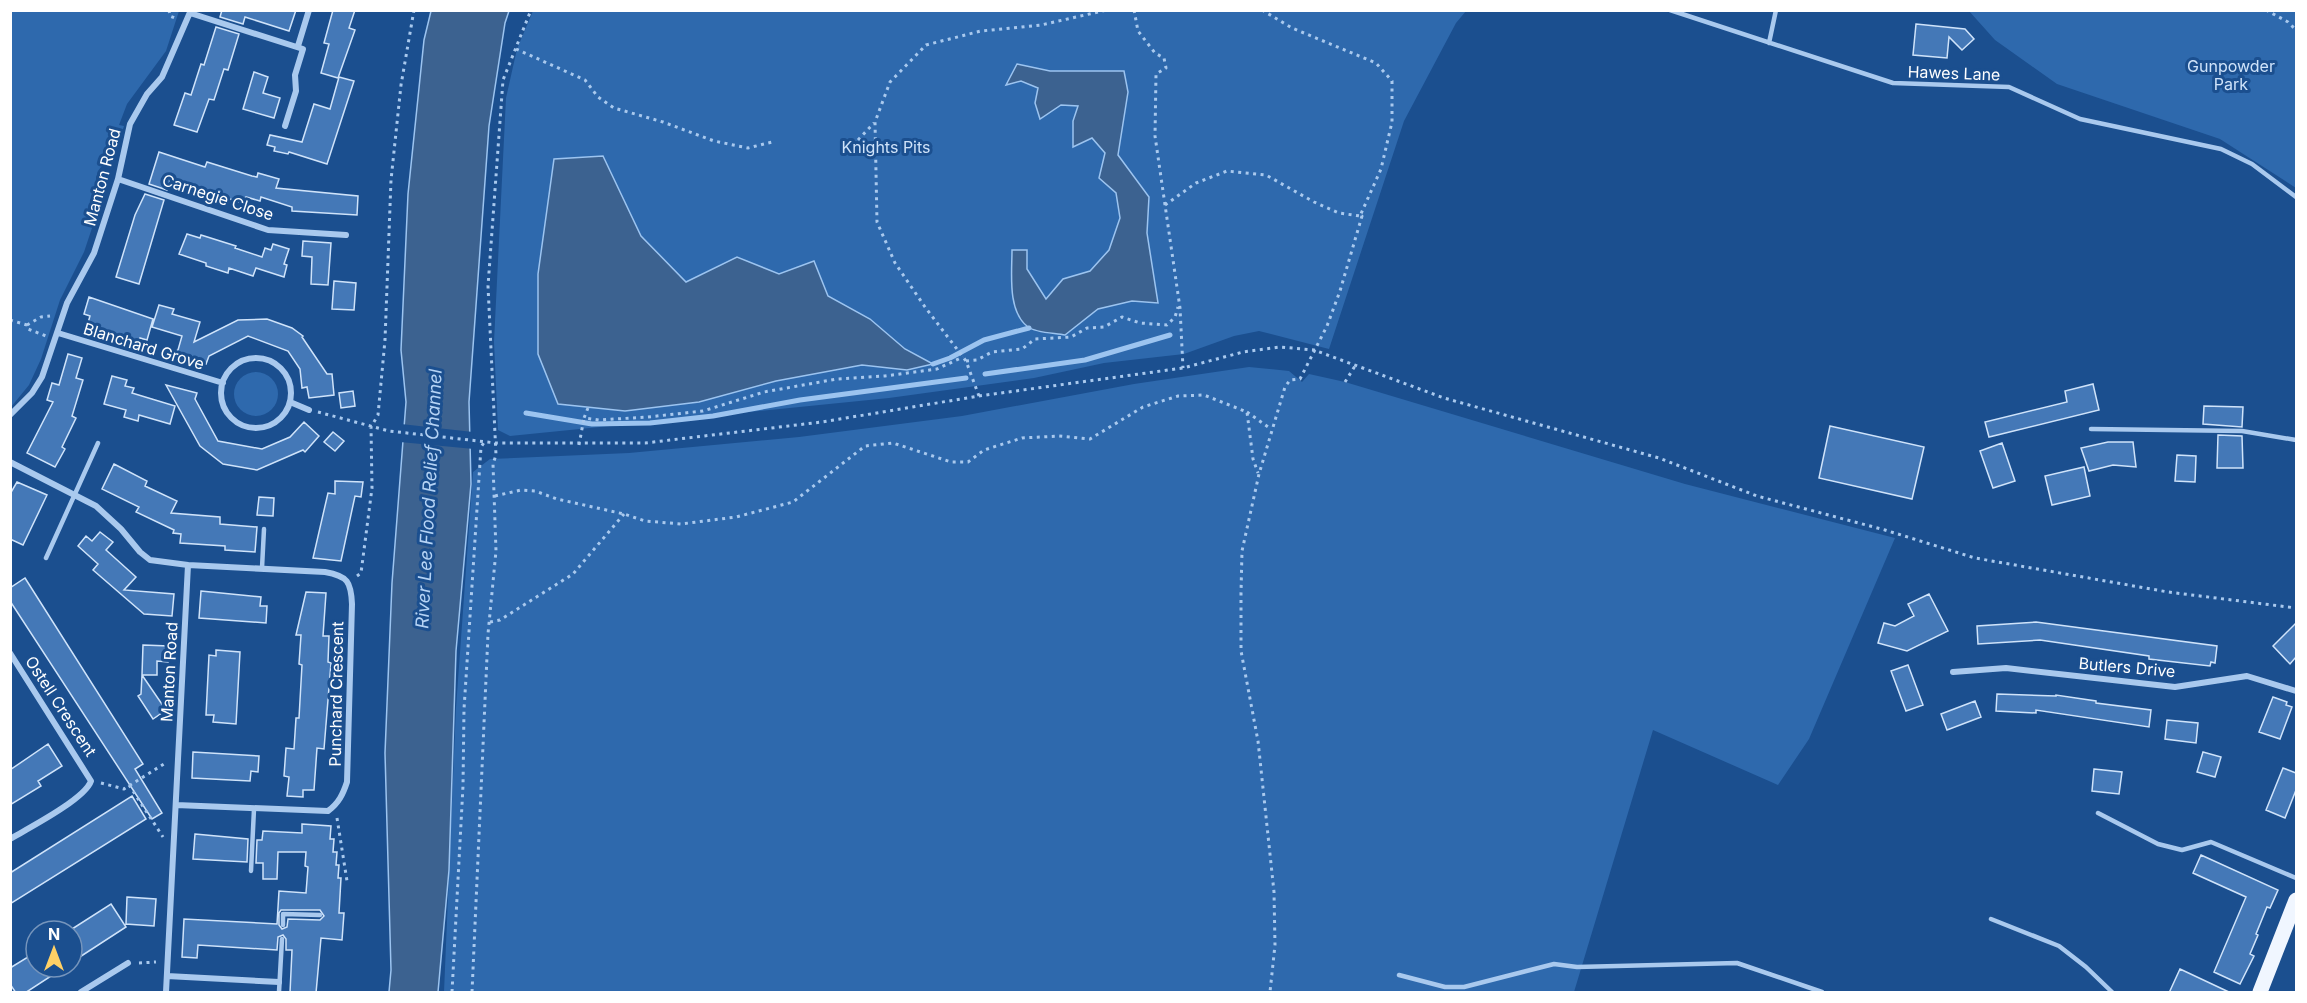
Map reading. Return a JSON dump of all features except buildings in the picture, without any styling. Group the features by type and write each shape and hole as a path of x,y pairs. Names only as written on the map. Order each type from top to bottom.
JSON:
{"main road":[{"path":"2260,993 2296,900"}],"street":[{"path":"298,46 309,10"},
{"path":"190,12 303,49 295,75 296,91 285,126"},
{"name":"Manton Road","path":"10,415 32,393 42,377 67,303 94,252 118,179 130,124 147,94 162,77 190,12"},
{"name":"Carnegie Close","path":"118,179 268,230 346,235"},
{"name":"Blanchard Grove","path":"57,336 223,383"},
{"name":"Blanchard Grove","path":"266,359 284,371 291,392 290,402 278,420 258,427 247,426 229,414 222,394 223,383 227,373 244,360 266,359"},
{"path":"290,402 309,410"},
{"path":"10,462 96,506 150,560 188,565 325,572 338,575 348,582"},
{"name":"Manton Road","path":"166,993 188,565"},
{"name":"Punchard Crescent","path":"335,806 347,782 352,604 348,582"},
{"name":"Ostell Crescent","path":"10,653 91,781 88,788 75,799 10,839"},
{"name":"Butlers Drive","path":"1953,672 2006,668 2175,687 2247,676 2296,691"},
{"path":"176,805 328,812 335,806"},
{"path":"81,993 128,963"},
{"path":"166,976 279,982"}],"lane":[{"name":"Hawes Lane","path":"1670,10 1893,83 2009,87 2080,119 2221,149 2252,164 2296,197"},
{"path":"1769,43 1776,10"},
{"path":"2091,429 2242,431 2296,440"},
{"path":"46,558 99,443"},
{"path":"262,568 264,529"},
{"path":"251,871 254,809"},
{"path":"2098,813 2158,844 2182,850 2211,842 2296,878"},
{"path":"283,925 283,914 320,915"},
{"path":"1991,919 2059,946 2086,967 2112,993"},
{"path":"279,993 282,939"},
{"path":"1399,975 1445,987 1464,987 1554,964 1577,967 1737,963 1822,993"}],"path":[{"path":"348,582 361,573 372,488 371,427 378,415 385,340 391,180 401,85 414,10"},
{"path":"472,993 481,770 496,551 493,464 496,443 488,286 503,80 531,10"},
{"path":"979,396 962,356 895,263 878,222 876,122 890,82 926,45 981,31 1041,25 1107,10"},
{"path":"1134,10 1138,31 1166,63 1166,68 1156,74 1155,136 1179,299 1183,368"},
{"path":"1262,10 1293,28 1376,63 1392,81 1392,122 1381,169 1360,216 1362,216 1340,291 1327,326 1300,379 1290,380 1285,387 1259,474 1242,551 1241,651 1258,741 1274,892 1275,945 1270,993"},
{"path":"2266,10 2288,22 2296,30"},
{"path":"516,49 585,80 598,98 614,108 663,122 714,141 748,148 772,142"},
{"path":"858,140 876,122"},
{"path":"1164,205 1196,183 1227,171 1266,175 1339,213 1360,216"},
{"path":"584,419 648,417 703,411 764,392 837,379 937,369 962,356 977,360 992,352 1022,349 1035,339 1077,335 1087,328 1104,327 1122,317 1140,323 1167,325 1175,317 1179,299"},
{"path":"27,325 41,317 52,316"},
{"path":"10,320 27,325 28,329 57,336"},
{"path":"309,410 389,431 496,443 579,445 656,442 822,422 979,396 1183,368 1243,352 1280,347 1314,350 1444,398 1659,458 1756,496 1885,530 1975,558 2168,592 2296,609"},
{"path":"1345,382 1355,366"},
{"path":"495,496 521,490 535,491 557,499 645,521 681,524 736,517 794,502 865,446 893,443 951,462 968,462 984,450 1022,438 1059,436 1090,439 1143,407 1178,396 1204,395 1247,412 1271,429"},
{"path":"579,445 582,425 588,408"},
{"path":"1247,412 1253,459 1259,474"},
{"path":"452,993 468,644 480,447 485,441"},
{"path":"490,622 500,620 573,574 624,514"},
{"path":"91,781 124,789 179,755"},
{"path":"129,785 173,853"},
{"path":"335,806 347,881"},
{"path":"128,963 167,962"}],"green space":[{"path":"10,11 179,11 166,51 127,104 119,125 124,126 114,157 100,168 96,178 101,201 84,252 60,300 41,359 29,385 11,407"},
{"name":"Knights Pits","path":"533,11 1466,11 1456,23 1404,121 1329,349 1259,331 1234,336 1184,354 1104,363 1034,378 889,398 510,436 498,430 494,342 506,98 517,49"},
{"name":"Gunpowder Park","path":"1969,11 2296,11 2296,188 2220,139 2057,84 1995,40"},
{"path":"1249,367 1289,371 1302,382 1309,374 1345,382 1685,484 1895,538 1809,739 1778,785 1653,730 1574,992 444,992 456,708 473,472 490,459 629,453 799,437 962,416 1134,384"},
{"path":"256,372 272,378 278,394 272,410 256,416 240,410 234,394 240,378"}],"water":[{"name":"River Lee Flood Relief Channel","path":"431,11 509,11 505,23 489,126 469,402 471,484 456,651 449,870 438,992 389,992 391,970 385,753 392,583 406,402 401,350 408,194 424,40"},
{"path":"1017,64 1050,71 1124,71 1128,92 1118,155 1149,197 1147,233 1158,303 1132,301 1098,309 1065,335 1036,330 1028,327 1021,320 1012,291 1012,250 1027,250 1027,269 1046,299 1063,279 1090,271 1109,250 1120,218 1116,193 1099,178 1105,153 1092,138 1073,147 1073,121 1078,106 1061,105 1040,119 1035,103 1038,88 1021,81 1006,85"},
{"path":"603,156 641,236 686,282 737,257 779,274 814,261 828,296 870,319 905,349 933,364 907,370 862,365 776,381 699,402 625,411 558,404 538,354 538,274 554,159"}],"pier":[{"path":"401,424 473,432 474,449 400,442"}],"waterway":[{"path":"933,364 950,358 984,340 1029,328"},
{"path":"985,374 1085,360 1170,335"},
{"path":"526,413 592,424 650,423 713,416 800,400 966,378"}]}
